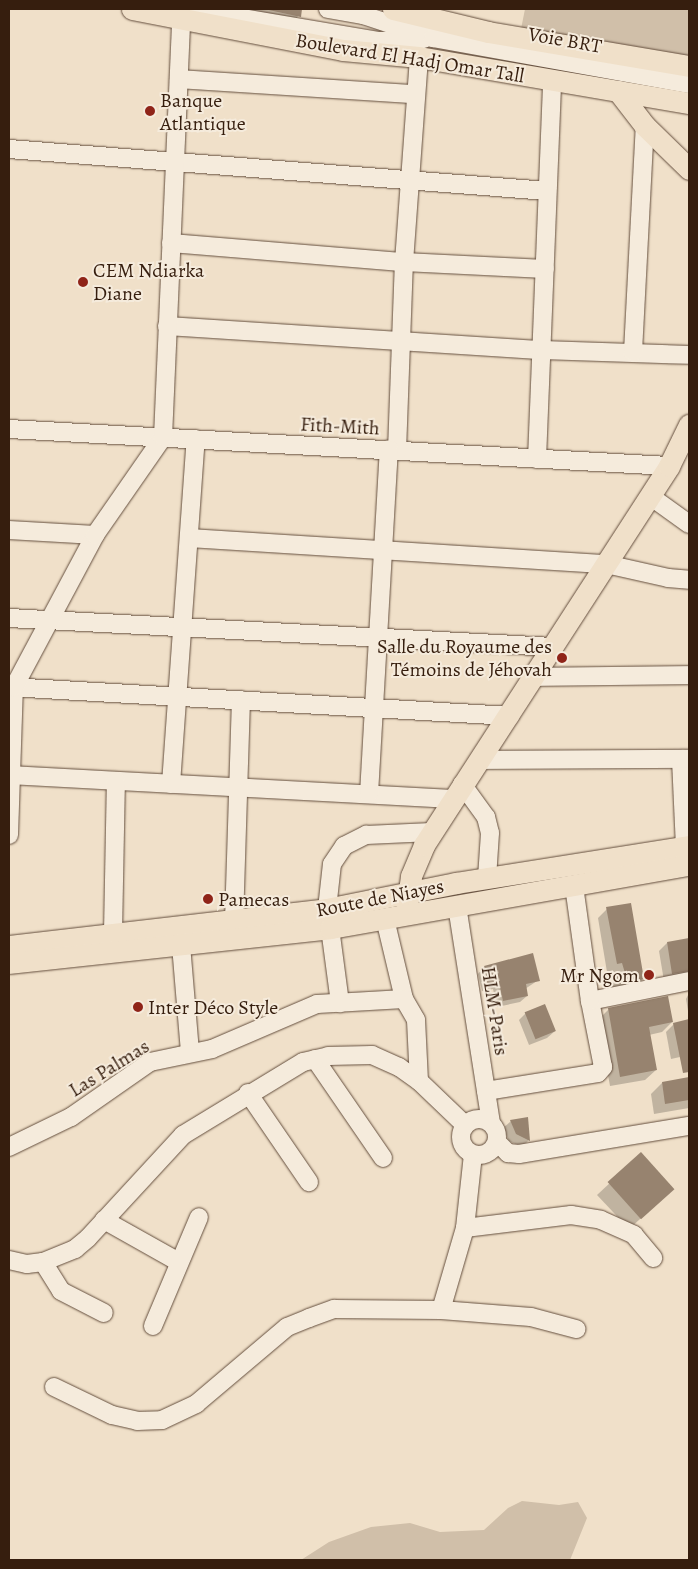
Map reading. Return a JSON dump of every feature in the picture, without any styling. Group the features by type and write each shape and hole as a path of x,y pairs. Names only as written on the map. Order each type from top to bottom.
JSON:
{"main road":[{"name":"Boulevard El Hadj Omar Tall","path":"132,9 186,13 342,50 419,57 689,102"},
{"name":"Boulevard El Hadj Omar Tall","path":"393,9 689,66"},
{"path":"618,91 645,126 689,169"},
{"path":"407,915 408,894 414,866 432,832 457,791 510,716 669,466 689,425"},
{"name":"Route de Niayes","path":"9,963 181,945 328,918 408,894 487,878 688,852"},
{"name":"Route de Niayes","path":"9,946 113,933 234,922 328,918 385,919 574,886 688,852"}],"street":[{"name":"Voie BRT","path":"328,9 363,15 433,38 689,84"},
{"name":"Voie BRT","path":"186,13 379,41 433,38"},
{"path":"9,835 11,687 96,535 163,437 174,162 179,79 186,13"},
{"path":"369,794 384,549 401,341 414,94 419,57"},
{"path":"179,79 414,94"},
{"path":"538,459 552,80"},
{"path":"633,352 645,126"},
{"path":"9,149 547,191"},
{"path":"171,243 404,262 545,269"},
{"path":"167,326 542,350 689,355"},
{"name":"Fith-Mith","path":"9,429 669,466"},
{"path":"171,784 196,439"},
{"path":"650,496 689,524"},
{"path":"9,530 96,535"},
{"path":"189,538 606,564 668,578 689,580"},
{"path":"9,618 554,647"},
{"path":"534,677 689,675"},
{"path":"11,687 510,716"},
{"path":"234,922 241,700"},
{"path":"479,760 685,759 688,852"},
{"path":"10,775 369,794 457,791 486,816 488,825 487,878"},
{"path":"113,933 116,781"},
{"path":"340,1003 328,918 332,864 344,846 366,835 432,832"},
{"path":"486,1091 602,1071 574,886"},
{"name":"HLM-Paris","path":"457,906 491,1122"},
{"path":"385,919 404,999 416,1020 418,1081"},
{"path":"181,945 190,1053"},
{"path":"590,1001 689,981"},
{"name":"Las Palmas","path":"9,1147 71,1117 150,1062 212,1049 317,1004 404,999"},
{"path":"9,1260 26,1264 43,1262 75,1248 104,1220 183,1134 248,1093 315,1059 364,1053 399,1067 418,1081 464,1125"},
{"path":"315,1059 383,1158"},
{"path":"248,1093 309,1182"},
{"path":"497,1142 488,1153 473,1154 462,1145 460,1138 464,1125 477,1118 491,1122 495,1128 497,1142 508,1153 519,1154 689,1126"},
{"path":"441,1310 465,1228 473,1154"},
{"path":"465,1228 571,1214 601,1220 634,1235 653,1258"},
{"path":"153,1326 177,1261 199,1217"},
{"path":"104,1220 177,1261"},
{"path":"43,1262 61,1292 104,1313"},
{"path":"54,1387 112,1415 137,1421 162,1420 196,1404 287,1327 334,1310 441,1310 531,1317 576,1330"}],"shaded area":[{"path":"525,9 689,9 689,66 521,29"},
{"path":"522,1501 559,1505 578,1502 587,1518 570,1560 301,1560 329,1542 371,1527 410,1523 440,1532 484,1530 508,1508"}],"building":[{"path":"264,9 302,9 301,17"},
{"path":"631,903 644,979 619,984 617,976 625,973 622,963 617,964 606,907"},
{"path":"689,938 689,971 672,974 667,942"},
{"path":"533,953 540,981 526,984 528,996 503,1001 499,983 488,986 484,966"},
{"path":"668,996 673,1022 649,1027 657,1070 620,1077 608,1008"},
{"path":"545,1004 556,1031 535,1039 525,1012"},
{"path":"689,1019 689,1072 683,1073 673,1023"},
{"path":"689,1077 689,1100 665,1104 662,1082"},
{"path":"528,1117 530,1141 516,1134 510,1120"},
{"path":"641,1152 674,1189 641,1219 608,1182"}],"place":[{"name":"Banque Atlantique","path":"150,111"},
{"name":"CEM Ndiarka Diane","path":"83,282"},
{"name":"Salle du Royaume des Témoins de Jéhovah","path":"562,658"},
{"name":"Pamecas","path":"208,899"},
{"name":"Mr Ngom","path":"649,975"},
{"name":"Inter Déco Style","path":"138,1007"}]}
